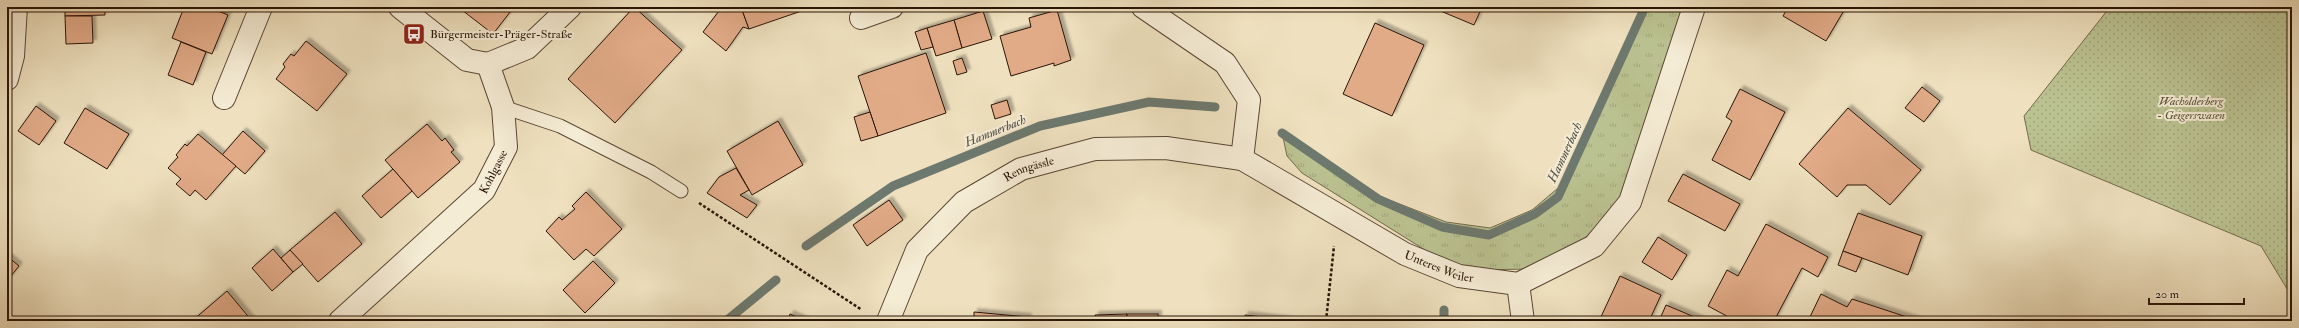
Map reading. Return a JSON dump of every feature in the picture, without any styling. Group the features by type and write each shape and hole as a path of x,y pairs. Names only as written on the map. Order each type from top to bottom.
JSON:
{"street":[{"path":"7,79 13,56 16,7"},
{"path":"224,98 261,7"},
{"path":"400,7 468,60 488,64 527,48 570,7"},
{"path":"861,18 892,7"},
{"path":"1143,7 1225,63 1249,100 1242,160"},
{"path":"1523,321 1518,284 1594,246 1630,202 1694,7"},
{"name":"Kohlgasse","path":"340,321 484,190 506,147 503,107 488,64"},
{"name":"Renngässle","path":"888,321 917,250 964,202 1021,169 1095,149 1166,148 1242,160"},
{"name":"Unteres Weiler","path":"1242,160 1338,213 1405,254 1459,276 1518,284"}],"lane":[{"path":"503,107 560,126 650,172 681,191"}],"path":[{"path":"681,191 865,312"},
{"path":"1326,321 1338,213"}],"green space":[{"path":"1644,7 1691,7 1620,202 1583,240 1533,269 1468,270 1425,250 1302,173 1287,156 1283,137 1379,196 1446,222 1490,228 1532,210 1564,183"},
{"name":"Wacholderberg - Geigerswasen","path":"2110,7 2292,7 2292,297 2261,246 2031,150 2024,116"}],"building":[{"path":"65,7 105,7 105,15 65,16"},
{"path":"182,7 208,7 228,15 212,54 172,38 183,10 181,10"},
{"path":"458,7 514,7 493,34"},
{"path":"634,7 682,50 615,123 568,79"},
{"path":"722,7 741,7 749,29 743,27 726,51 703,32"},
{"path":"741,7 813,7 749,29"},
{"path":"1431,7 1482,7 1474,25"},
{"path":"1788,7 1846,7 1826,41 1783,16"},
{"path":"1057,10 1071,60 1054,66 1054,63 1011,76 1000,36 1031,27 1029,18"},
{"path":"983,11 992,39 962,48 954,20"},
{"path":"65,16 92,16 93,43 66,44"},
{"path":"954,20 962,48 936,56 927,28"},
{"path":"1375,23 1424,45 1392,116 1343,94"},
{"path":"927,28 933,47 921,50 915,32"},
{"path":"306,41 347,74 317,111 276,79 285,67 283,64 291,54 294,56"},
{"path":"181,42 206,52 193,85 168,75"},
{"path":"926,53 946,113 878,136 858,76"},
{"path":"962,58 967,72 957,75 953,61"},
{"path":"1922,87 1940,101 1924,122 1905,108"},
{"path":"1740,89 1785,112 1750,180 1712,160 1732,121 1726,117"},
{"path":"1007,100 1011,114 995,119 991,105"},
{"path":"36,106 56,121 39,145 18,131"},
{"path":"85,108 129,134 107,169 64,143"},
{"path":"1848,108 1921,170 1890,205 1866,185 1847,185 1837,197 1799,164"},
{"path":"870,112 878,136 861,141 854,117"},
{"path":"778,121 803,165 752,195 727,151"},
{"path":"427,124 442,141 445,138 454,150 451,152 460,162 418,198 385,160"},
{"path":"243,131 265,151 245,174 222,155"},
{"path":"198,134 236,166 206,200 195,190 190,196 176,184 181,179 168,168 178,157 176,155 185,144 187,146"},
{"path":"736,168 749,190 740,195 757,205 747,218 707,193 719,177"},
{"path":"393,169 412,191 381,218 362,196"},
{"path":"1683,174 1740,204 1725,231 1668,201"},
{"path":"586,192 622,229 594,256 586,249 574,260 546,231 559,217 562,220 575,209 572,206"},
{"path":"889,200 903,220 867,246 853,225"},
{"path":"335,212 362,244 318,282 290,250"},
{"path":"1858,213 1922,236 1908,275 1843,251"},
{"path":"1766,224 1828,257 1818,277 1802,268 1774,321 1736,321 1708,306 1727,270 1738,276"},
{"path":"1658,237 1687,255 1672,280 1642,262"},
{"path":"273,249 293,272 272,291 252,268"},
{"path":"290,250 303,264 293,272 281,258"},
{"path":"1843,251 1862,258 1856,272 1838,265"},
{"path":"7,256 19,266 7,281"},
{"path":"593,261 615,283 585,313 563,290"},
{"path":"1620,276 1661,295 1649,321 1599,321"},
{"path":"227,291 252,321 192,321"},
{"path":"1821,294 1847,307 1852,299 1919,321 1808,321"},
{"path":"1666,305 1704,321 1659,321"},
{"path":"974,312 1028,317 1028,321 974,321"},
{"path":"790,314 806,321 787,321"},
{"path":"1127,314 1127,321 1095,321 1095,315"},
{"path":"1127,314 1158,314 1158,321 1127,321"},
{"path":"1245,315 1290,320 1290,321 1244,321"}],"waterway":[{"name":"Hammerbach","path":"1282,133 1378,199 1442,227 1489,235 1535,214 1558,197 1645,7"},
{"name":"Hammerbach","path":"806,246 893,186 1040,126 1149,102 1215,107"},
{"name":"Hammerbach","path":"726,321 776,280"},
{"path":"1444,310 1444,321"}],"place":[{"name":"Bürgermeister-Präger-Straße","path":"414,34"}]}
